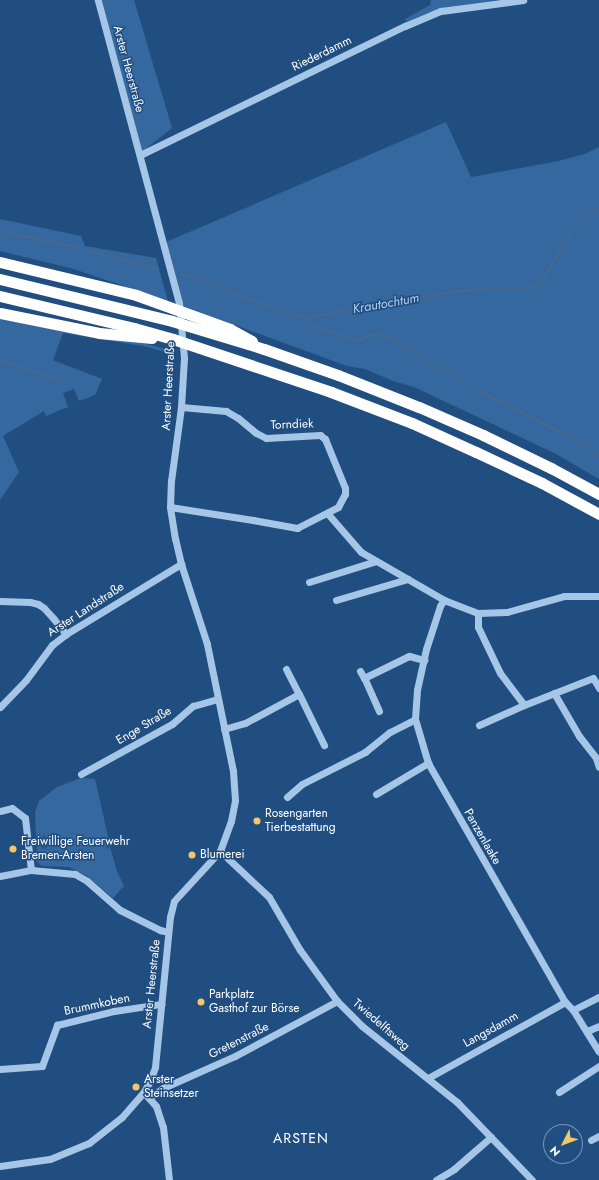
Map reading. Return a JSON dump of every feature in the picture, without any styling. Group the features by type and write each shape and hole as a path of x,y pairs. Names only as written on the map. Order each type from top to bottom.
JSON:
{"highway":[{"path":"0,262 106,287 169,306 230,329 264,349"},
{"path":"0,279 172,321 264,349 338,375 419,407 537,461 599,494"},
{"path":"0,296 134,328 173,339 331,392 412,423 542,483 599,514"},
{"path":"0,313 99,333 173,339"}],"street":[{"name":"Arster Heerstraße","path":"0,1166 50,1159 89,1143 116,1122 146,1095 154,1067 168,932 174,901 220,851 231,821 235,800 235,785 207,644 181,564 170,508 171,481 181,407 184,358 179,304 98,0"},
{"name":"Riederdamm","path":"140,155 405,26 441,11 523,0"},
{"name":"Torndiek","path":"181,407 226,411 238,418 256,433 266,438 320,435 325,440 345,488 342,501 338,508 328,514"},
{"path":"170,508 238,517 297,528 328,514 361,552 444,600 478,613 507,612 564,596 599,596"},
{"path":"309,582 376,561"},
{"name":"Arster Landstraße","path":"0,707 26,680 52,645 66,634 181,564"},
{"path":"336,600 408,579"},
{"name":"Panzenlaake","path":"444,600 440,606 417,690 415,719 428,763 478,853 565,1002 573,1010 599,1052"},
{"path":"0,601 30,602 38,604 44,608 66,634"},
{"path":"478,613 478,627 500,673 524,705"},
{"path":"364,678 409,656 424,660"},
{"path":"286,669 324,745"},
{"path":"360,671 379,711"},
{"path":"479,725 524,705 593,678 599,688"},
{"path":"554,693 579,736 596,758 599,767"},
{"path":"224,729 246,723 299,694"},
{"name":"Enge Straße","path":"80,774 172,724 194,706 218,699"},
{"path":"287,797 308,780 365,752 390,732 415,719"},
{"path":"376,794 428,763"},
{"path":"0,811 12,808 25,818 31,870"},
{"name":"Twiedelftsweg","path":"220,851 269,897 300,950 337,1001 362,1026 457,1102 532,1180"},
{"path":"0,876 31,870 75,874 87,881 120,910 160,930 168,932"},
{"path":"573,1010 599,997"},
{"name":"Gretenstraße","path":"146,1095 235,1056 337,1001"},
{"name":"Langsdamm","path":"428,1078 565,1002"},
{"name":"Brummkoben","path":"0,1068 42,1066 57,1024 114,1011 161,1004"},
{"path":"587,1032 599,1026"},
{"path":"559,1092 599,1066"},
{"path":"146,1095 156,1106 163,1127 169,1180"},
{"path":"591,1140 599,1136"},
{"path":"436,1180 454,1169 492,1137"}],"shaded area":[{"path":"102,0 134,0 172,128 142,152"},
{"path":"431,0 496,0 441,9 427,13 407,22 405,19 430,5"},
{"path":"446,122 471,177 559,161 585,154 599,147 599,479 556,454 414,387 393,381 365,369 347,366 183,306 166,242"},
{"path":"0,219 81,236 85,246 156,258 168,301 74,269 0,251"},
{"path":"0,319 143,343 174,351 174,355 148,347 63,333 53,360 102,379 95,395 79,401 74,389 63,393 68,407 46,416 44,411 3,436 19,472 0,500"},
{"path":"81,778 95,779 112,854 117,871 124,886 113,898 87,876 69,867 42,866 37,862 35,812 39,801 57,787"}],"waterway":[{"name":"Krautochtum","path":"575,230 599,207"},
{"name":"Krautochtum","path":"0,231 79,248"},
{"name":"Krautochtum","path":"181,274 293,315 306,318 453,292 485,288 532,288 539,284 571,235"},
{"name":"Krautochtum","path":"88,251 158,269"},
{"path":"305,318 312,326 357,341 371,335 386,336 466,384"},
{"path":"0,360 65,383"},
{"path":"475,389 562,433 599,455"}],"place":[{"name":"Rosengarten Tierbestattung","path":"257,821"},
{"name":"Freiwillige Feuerwehr Bremen-Arsten","path":"13,849"},
{"name":"Blumerei","path":"192,855"},
{"name":"Parkplatz Gasthof zur Börse","path":"201,1002"},
{"name":"Arster Steinsetzer","path":"136,1087"}],"district":[{"name":"ARSTEN","path":"301,1138"}]}
